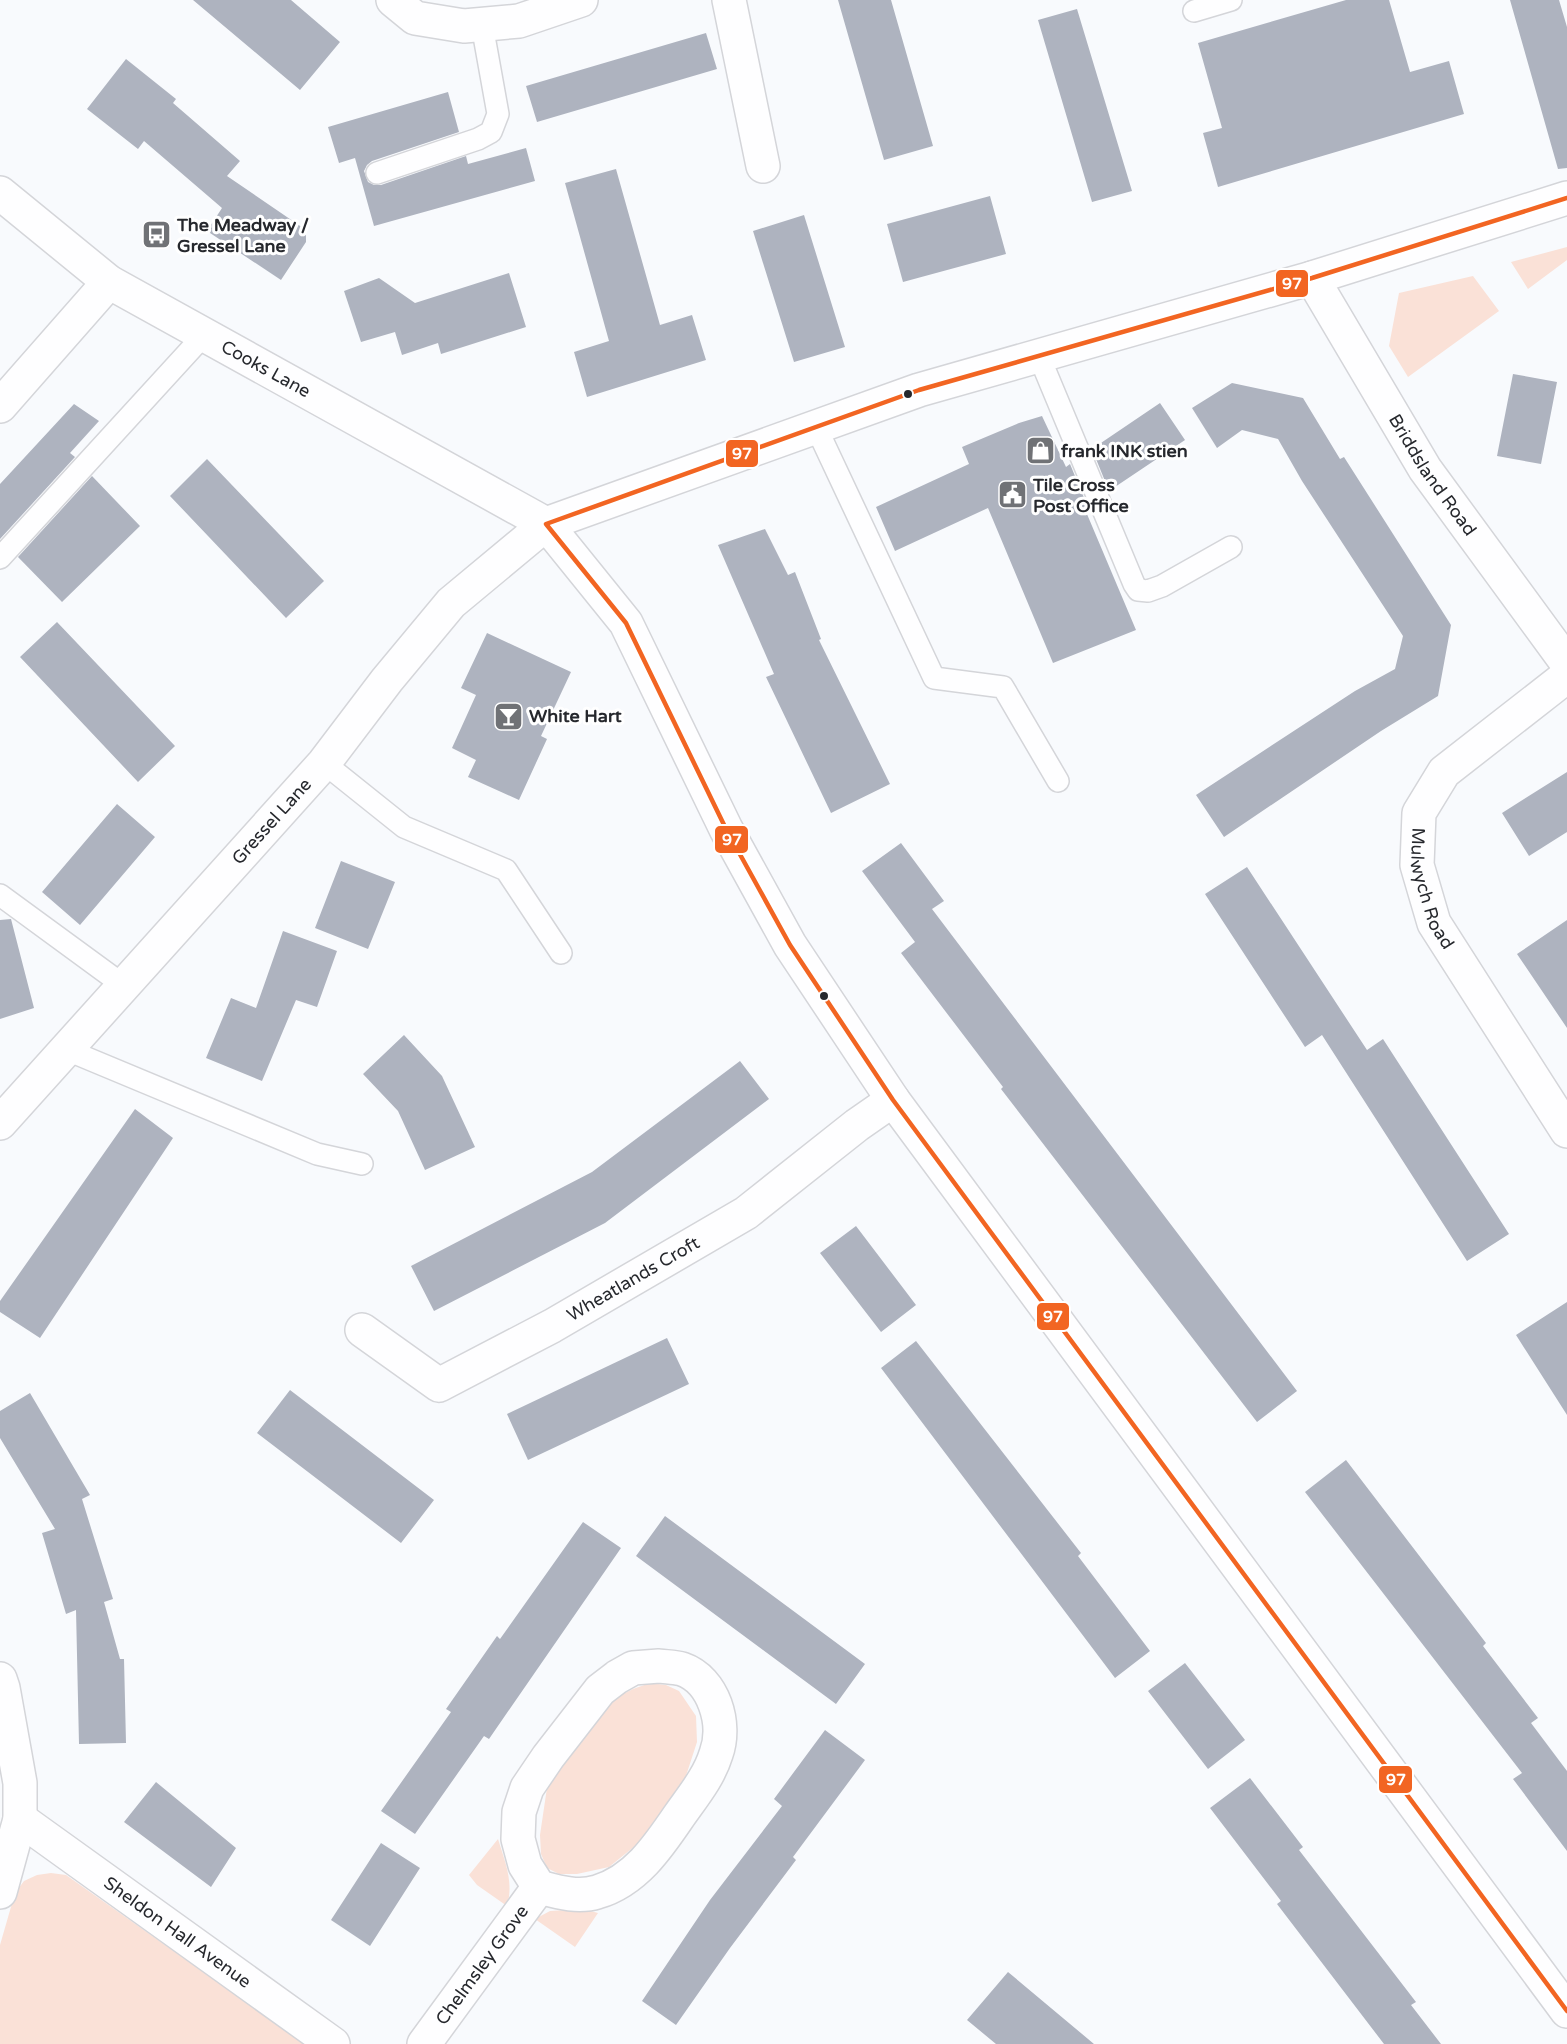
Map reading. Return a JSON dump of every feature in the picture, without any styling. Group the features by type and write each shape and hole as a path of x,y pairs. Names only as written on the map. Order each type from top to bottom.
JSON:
{"street":[{"path":"393,0 415,18 464,26 519,21 581,0"},
{"path":"729,0 763,166"},
{"name":"Cooks Lane","path":"0,193 109,282 546,524"},
{"name":"Gressel Lane","path":"0,1123 324,763 387,680 451,603 546,524 919,390 1312,278 1567,198"},
{"name":"Briddsland Road","path":"1312,278 1425,469 1567,663"},
{"path":"0,406 109,282"},
{"path":"546,524 626,623 726,829 790,945 893,1100 1567,2011"},
{"name":"Mulwych Road","path":"1567,676 1444,772 1419,813 1417,866 1434,923 1567,1131"},
{"name":"Wheatlands Croft","path":"362,1330 439,1385 552,1326 746,1213 857,1125 893,1100"},
{"name":"Chelmsley Grove","path":"659,1666 682,1669 699,1679 711,1695 718,1715 720,1734 717,1752 710,1770 669,1830 636,1871 618,1883 596,1893 568,1894 539,1887 525,1865 518,1839 519,1812 527,1788 548,1757 600,1690 633,1668 659,1666"},
{"path":"0,1679 20,1783 20,1819 0,1892"},
{"name":"Sheldon Hall Avenue","path":"20,1819 333,2044"},
{"name":"Chelmsley Grove","path":"424,2044 539,1887"}],"lane":[{"path":"1194,11 1231,0"},
{"path":"377,173 478,139 491,132 498,114 482,24"},
{"path":"0,558 204,334"},
{"path":"1039,356 1138,590 1148,591 1162,586 1231,547"},
{"path":"816,427 934,678 1003,687 1058,781"},
{"path":"324,763 404,827 506,870 561,953"},
{"path":"0,895 123,985"},
{"path":"65,1049 317,1154 362,1164"}],"shaded area":[{"path":"1567,247 1567,260 1528,289 1511,262"},
{"path":"1473,276 1499,311 1408,377 1389,346 1399,293"},
{"path":"650,1683 666,1685 679,1691 696,1716 697,1742 684,1782 640,1842 609,1867 577,1874 559,1874 547,1868 541,1854 540,1835 548,1781 598,1717 617,1697"},
{"path":"498,1839 509,1880 507,1906 477,1885 469,1875"},
{"path":"51,1873 66,1875 305,2044 0,2044 0,1945 15,1893 24,1881 37,1875"},
{"path":"583,1909 598,1913 575,1947 535,1919 550,1911"}],"building":[{"path":"193,0 291,0 340,42 300,90"},
{"path":"838,0 891,0 933,146 884,160"},
{"path":"1346,0 1389,0 1410,72 1449,61 1464,114 1218,187 1203,133 1222,128 1198,43"},
{"path":"1510,0 1559,0 1567,27 1567,168 1558,169"},
{"path":"1077,9 1132,191 1092,202 1038,20"},
{"path":"706,33 717,69 537,122 526,86"},
{"path":"126,59 176,99 173,103 240,161 227,176 306,230 306,242 281,280 207,231 222,208 144,141 138,149 87,109"},
{"path":"448,92 459,132 372,161 364,171 368,182 381,185 466,156 468,164 526,148 535,181 374,226 355,158 339,163 328,127"},
{"path":"616,169 660,325 692,315 706,360 587,397 574,352 609,341 565,183"},
{"path":"990,196 1006,254 903,282 887,224"},
{"path":"804,215 845,347 794,362 753,231"},
{"path":"509,273 526,327 441,354 438,343 402,355 395,332 361,342 344,291 379,278 415,303"},
{"path":"1513,374 1557,382 1541,464 1497,456"},
{"path":"1232,383 1303,398 1340,459 1344,457 1451,625 1438,696 1381,731 1224,837 1196,795 1355,691 1395,669 1403,636 1302,481 1278,439 1242,430 1217,448 1192,408"},
{"path":"1160,403 1185,440 1109,491 1092,449"},
{"path":"74,404 99,421 70,453 75,457 0,539 0,484"},
{"path":"1042,416 1066,467 1070,464 1087,505 1084,507 1136,630 1053,663 988,508 895,551 876,507 969,464 962,447"},
{"path":"207,459 324,581 286,618 170,496"},
{"path":"92,476 140,526 62,602 18,557"},
{"path":"765,529 788,575 795,572 821,639 819,640 890,784 831,813 766,677 774,674 718,545"},
{"path":"57,622 175,746 138,782 20,657"},
{"name":"White Hart","path":"487,633 571,672 541,736 547,739 519,800 468,777 476,760 452,748 476,695 461,688"},
{"path":"1567,772 1567,832 1529,856 1502,813"},
{"path":"117,804 155,837 80,925 42,892"},
{"path":"901,843 944,901 932,909 1297,1391 1257,1422 1001,1089 1003,1087 901,953 915,942 862,871"},
{"path":"341,861 395,882 368,949 315,928"},
{"path":"1247,867 1367,1050 1383,1039 1509,1234 1467,1261 1322,1035 1305,1047 1205,894"},
{"path":"11,919 34,1008 0,1019 0,920"},
{"path":"1567,920 1567,1028 1517,954"},
{"path":"283,931 337,951 317,1007 296,1000 262,1081 206,1058 231,998 256,1008"},
{"path":"404,1035 442,1076 475,1147 425,1170 398,1111 363,1074"},
{"path":"740,1061 769,1099 605,1223 434,1311 411,1266 592,1172"},
{"path":"135,1109 173,1138 40,1338 0,1312 0,1301"},
{"path":"856,1226 916,1305 881,1332 820,1253"},
{"path":"1567,1302 1567,1415 1516,1335"},
{"path":"667,1338 689,1384 528,1460 507,1414"},
{"path":"916,1341 1081,1553 1078,1556 1150,1651 1115,1678 881,1368"},
{"path":"290,1390 434,1500 401,1543 257,1433"},
{"path":"30,1393 90,1495 82,1499 113,1599 104,1602 120,1659 124,1659 126,1743 79,1744 76,1610 66,1614 42,1533 55,1529 0,1438 0,1411"},
{"path":"1346,1460 1486,1643 1483,1646 1538,1718 1531,1723 1567,1771 1567,1851 1513,1779 1522,1773 1305,1492"},
{"path":"665,1516 865,1664 836,1704 636,1556"},
{"path":"583,1522 621,1548 489,1739 484,1736 415,1834 381,1811 451,1712 446,1709 497,1636 500,1639"},
{"path":"1185,1663 1245,1740 1208,1769 1148,1691"},
{"path":"825,1730 865,1760 793,1857 796,1860 676,2025 642,2001 710,1900 782,1806 774,1799"},
{"path":"1250,1778 1303,1847 1299,1850 1416,2002 1411,2005 1441,2044 1384,2044 1277,1904 1281,1901 1210,1808"},
{"path":"156,1782 236,1848 211,1887 124,1822"},
{"path":"381,1843 420,1868 370,1946 331,1920"},
{"path":"1008,1972 1094,2044 996,2044 967,2020"}],"transit line":[{"name":"97","path":"1567,198 1312,278 919,390 546,524 626,623 726,829 790,945 893,1100 1567,2011"}],"place":[{"name":"The Meadway / Gressel Lane","path":"156,235"},
{"name":"frank INK stien","path":"1040,451"},
{"name":"Tile Cross Post Office","path":"1012,495"},
{"name":"White Hart","path":"508,716"}]}
